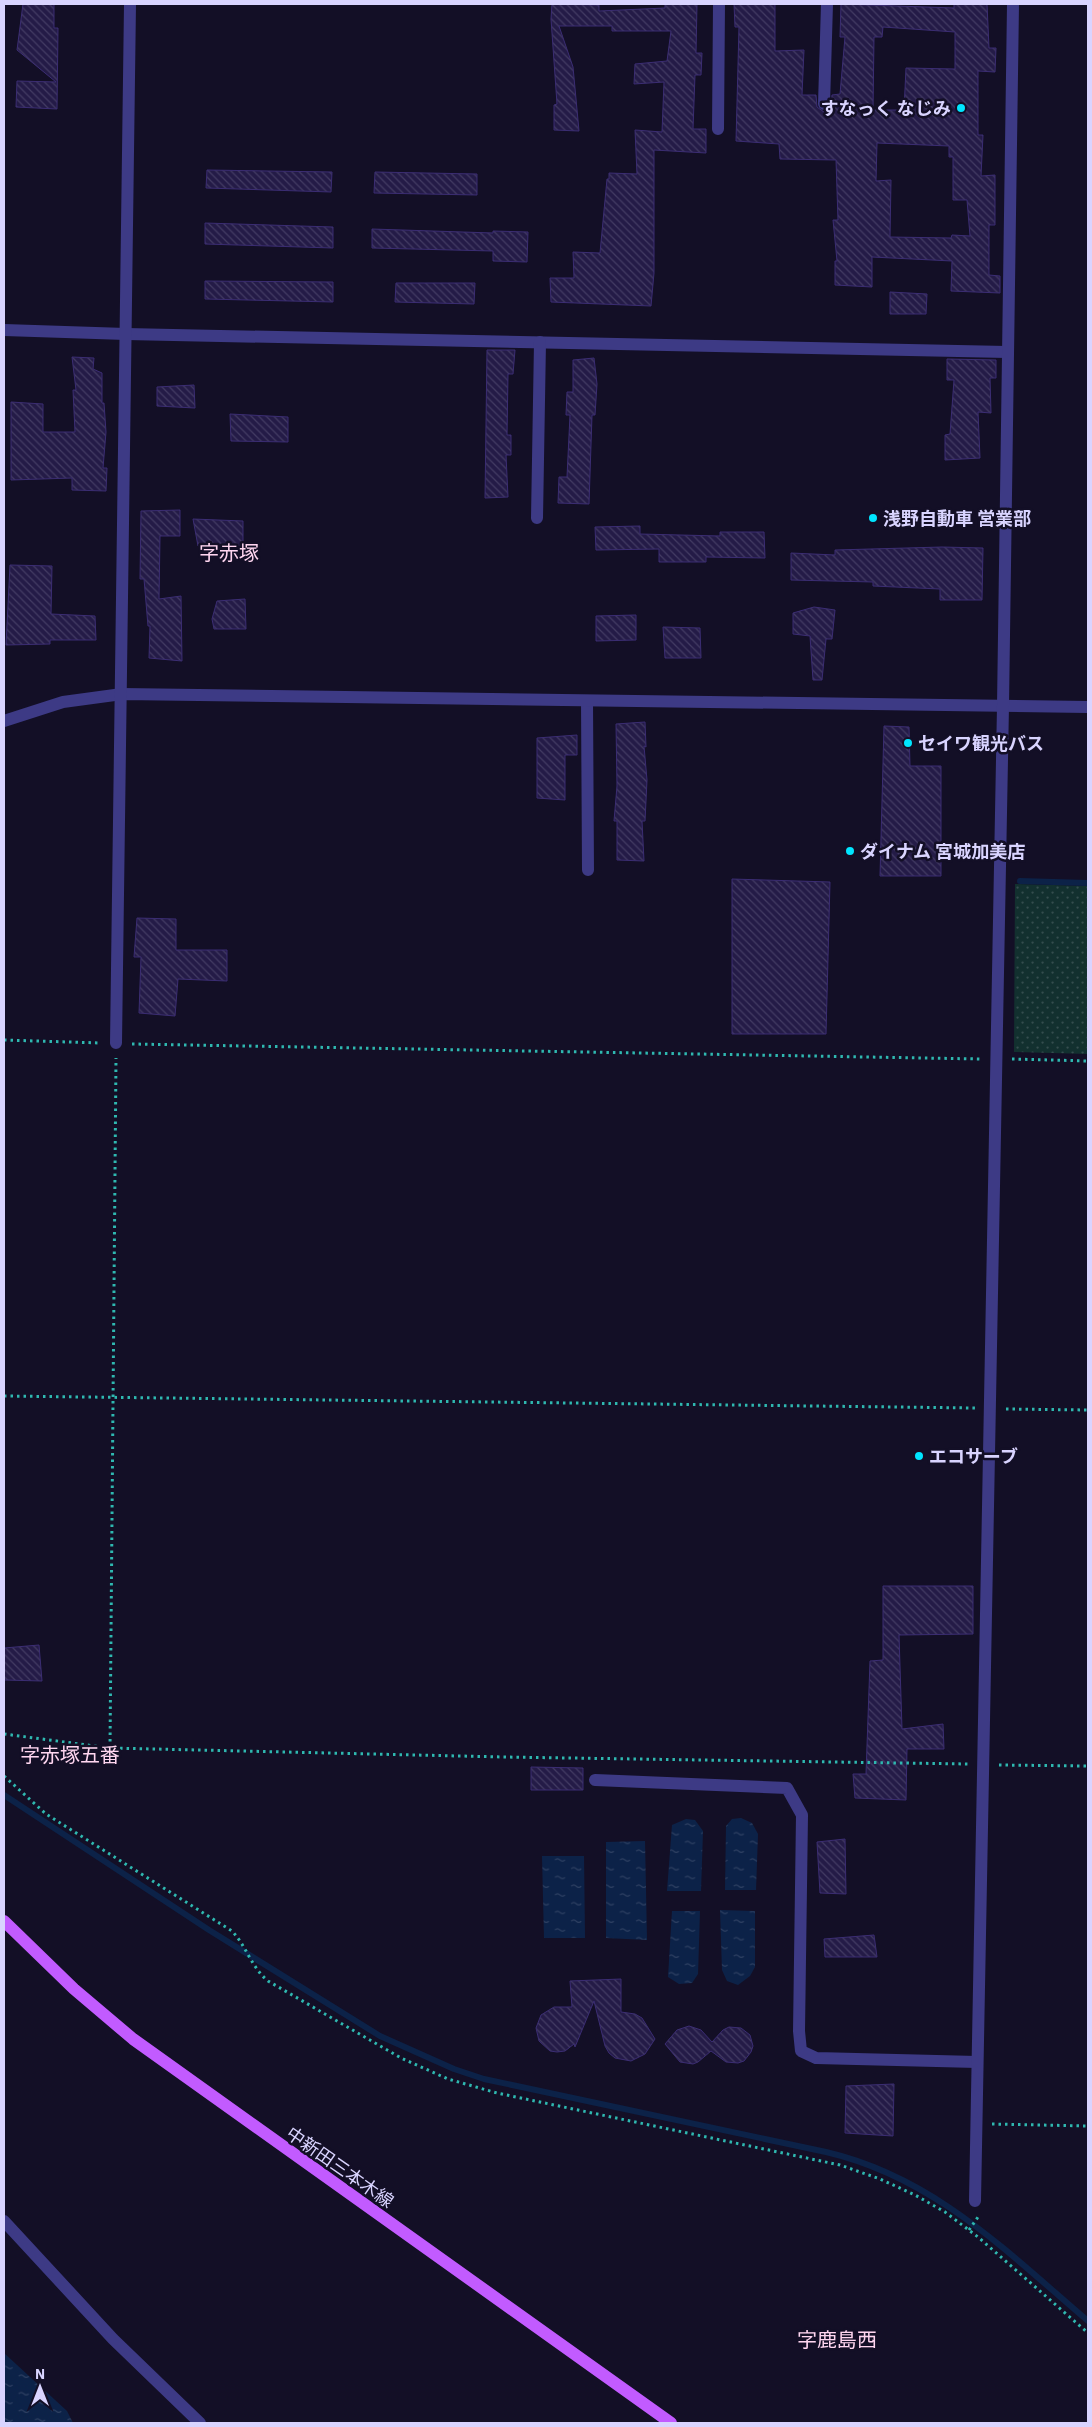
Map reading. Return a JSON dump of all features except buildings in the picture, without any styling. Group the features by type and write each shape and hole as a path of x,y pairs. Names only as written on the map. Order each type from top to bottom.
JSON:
{"main road":[{"name":"中新田三本木線","path":"4,1921 74,1989 132,2039 671,2423"}],"street":[{"path":"116,1043 130,4"},
{"path":"718,128 719,4"},
{"path":"824,104 827,4"},
{"path":"975,2200 1003,706 1013,4"},
{"path":"4,330 1007,352"},
{"path":"537,518 540,342"},
{"path":"4,721 63,702 122,694 1088,707"},
{"path":"587,701 588,870"},
{"path":"595,1780 787,1788 802,1815 799,2031 801,2051 816,2058 977,2062"},
{"path":"4,2221 113,2339 200,2423"}],"path":[{"path":"4,1040 1088,1061"},
{"path":"110,1748 116,1043"},
{"path":"4,1396 1088,1410"},
{"path":"4,1734 110,1748 493,1757 1088,1766"},
{"path":"4,1776 46,1814 232,1931 245,1948 256,1972 268,1981 401,2058 448,2079 506,2095 840,2165 880,2179 946,2212 971,2229 1088,2333"},
{"path":"976,2124 1088,2126"},
{"path":"971,2229 978,2219"}],"green space":[{"path":"1015,884 1088,886 1088,1054 1014,1052"}],"water":[{"path":"741,1818 752,1823 758,1834 756,1890 725,1890 726,1826 732,1819"},
{"path":"686,1819 695,1820 703,1831 701,1891 667,1891 672,1825"},
{"path":"645,1841 647,1940 606,1938 606,1842"},
{"path":"542,1856 584,1856 585,1938 544,1938"},
{"path":"720,1910 755,1911 755,1967 750,1976 738,1985 727,1981 722,1970"},
{"path":"672,1911 700,1911 698,1974 692,1983 679,1984 668,1977"},
{"path":"4,2353 67,2411 73,2423 4,2423"}],"waterway":[{"path":"1020,881 1088,883"},
{"path":"4,1795 209,1930 380,2036 454,2069 484,2079 826,2152 865,2164 901,2179 935,2198 967,2220 1088,2321"}],"place":[{"name":"すなっく なじみ","path":"961,108"},
{"name":"浅野自動車 営業部","path":"873,518"},
{"name":"セイワ観光バス","path":"908,743"},
{"name":"ダイナム 宮城加美店","path":"850,851"},
{"name":"エコサーブ","path":"919,1456"}],"district":[{"name":"字赤塚","path":"229,552"},
{"name":"字赤塚五番","path":"70,1754"},
{"name":"字鹿島西","path":"837,2339"}]}
